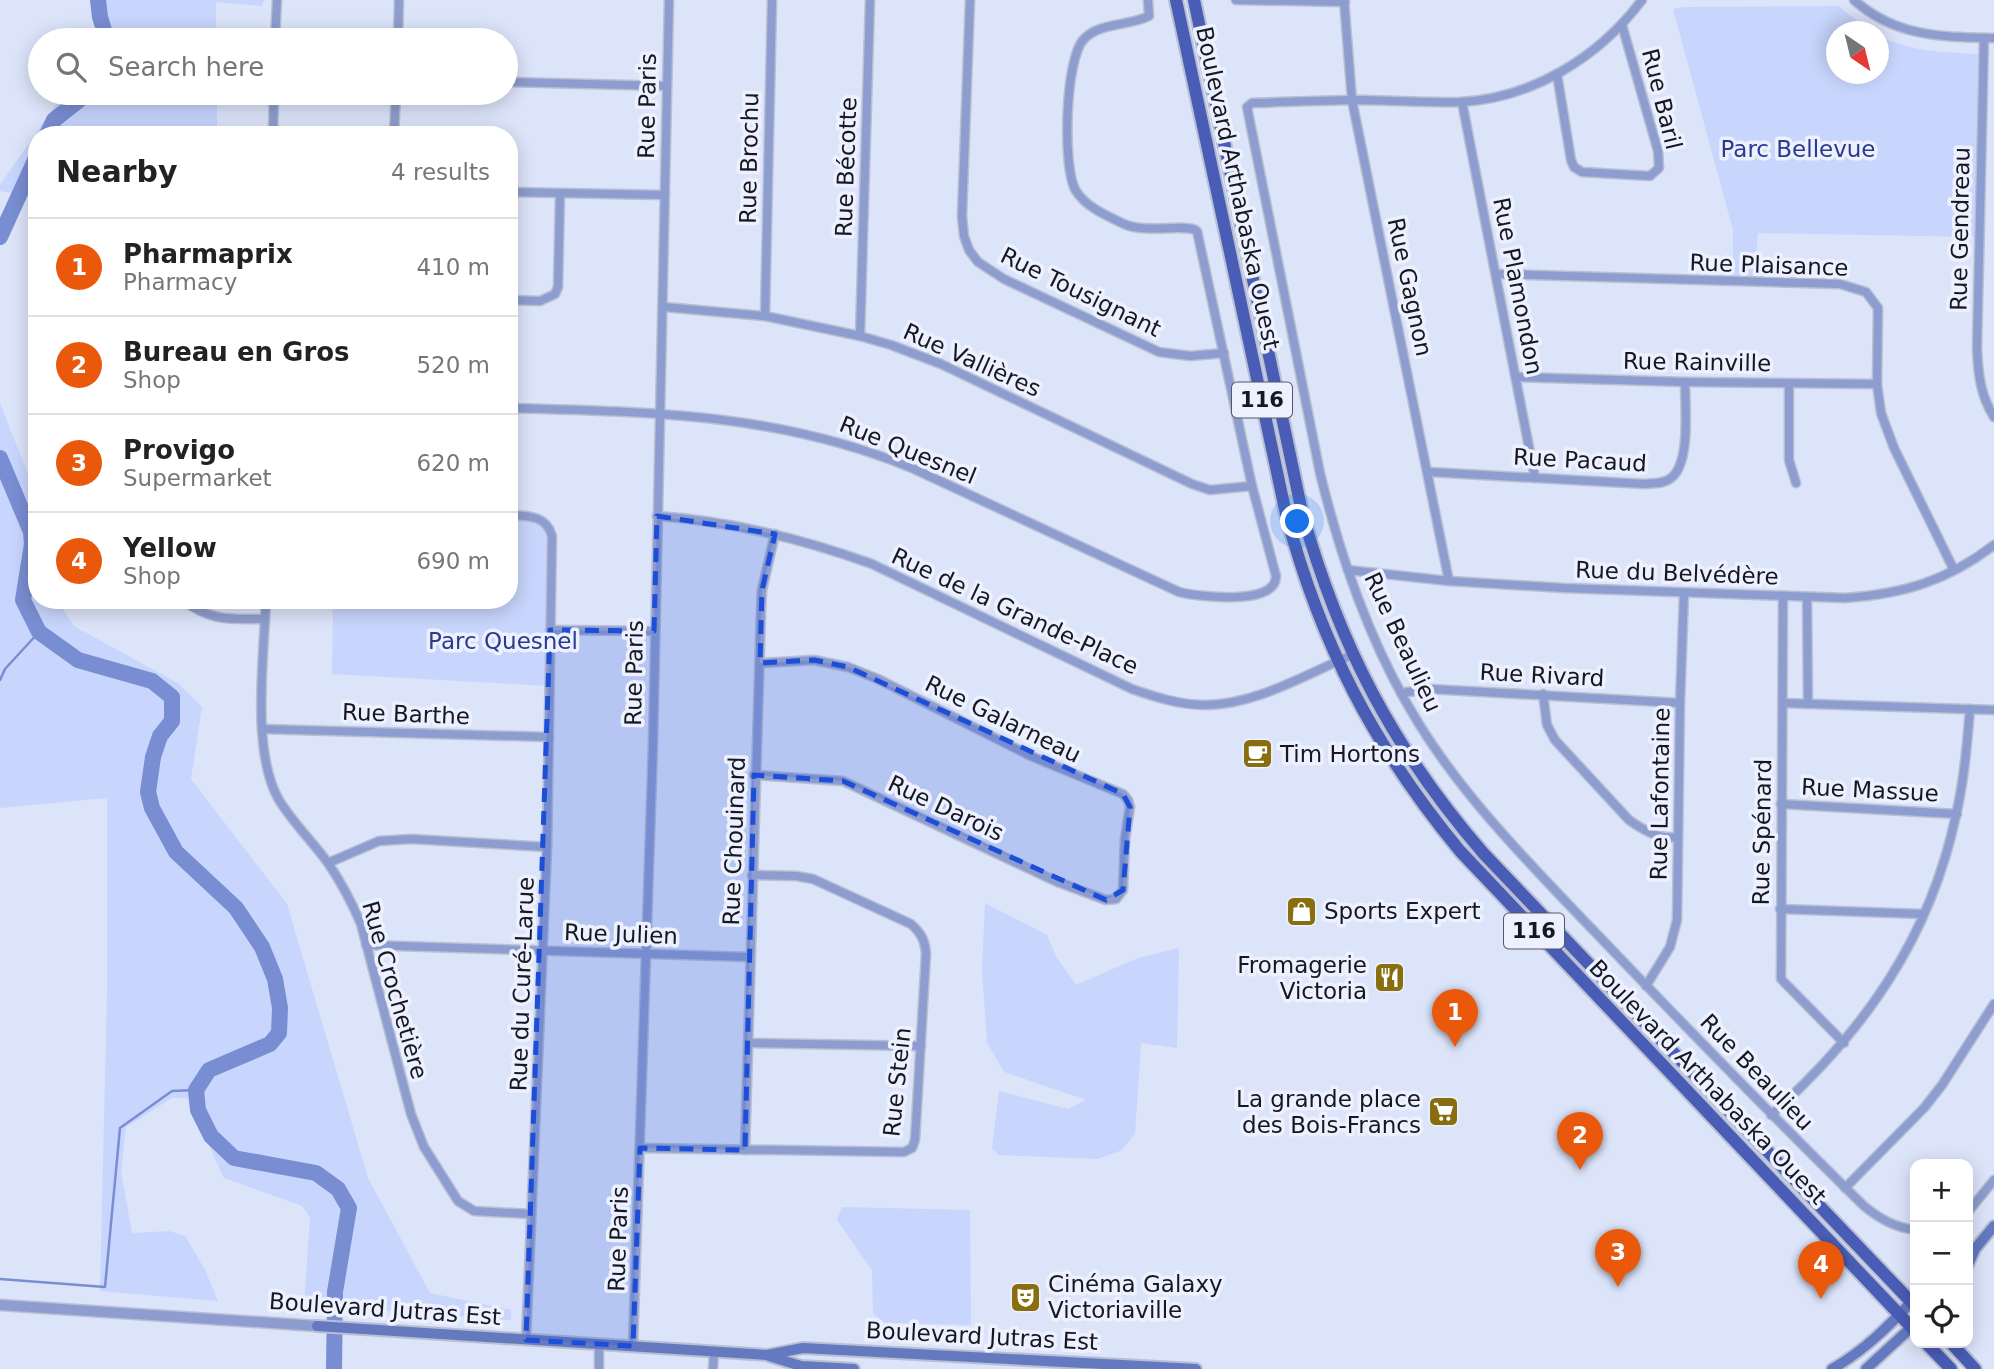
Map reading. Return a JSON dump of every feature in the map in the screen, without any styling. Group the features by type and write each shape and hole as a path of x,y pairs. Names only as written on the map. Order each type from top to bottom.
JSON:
{"main road":[{"name":"Boulevard Arthabaska Ouest","path":"1176,0 1286,514 1322,625 1337,661 1372,728 1428,813 1460,851 1910,1324"},
{"name":"Boulevard Arthabaska Ouest","path":"1194,0 1302,512 1327,595 1352,655 1400,743 1427,784 1466,834 1910,1298"},
{"path":"1973,1248 1994,1226"},
{"path":"1832,1369 1860,1350 1910,1305"},
{"name":"Boulevard Jutras Est","path":"317,1326 767,1355 803,1348 1196,1369"},
{"path":"1866,1369 1910,1330"},
{"path":"1931,1348 1951,1369"},
{"path":"1956,1348 1975,1369"},
{"name":"Boulevard Jutras Est","path":"767,1355 801,1366 854,1369"}],"street":[{"path":"276,28 277,0"},
{"path":"398,28 399,0"},
{"name":"Rue Paris","path":"633,1346 653,744 669,0"},
{"name":"Rue Brochu","path":"765,316 772,0"},
{"name":"Rue Bécotte","path":"860,335 870,0"},
{"name":"Rue Tousignant","path":"970,0 962,216 969,250 978,262 1004,279 1159,352 1190,356 1224,353"},
{"path":"1148,0 1149,16 1093,33 1084,39 1078,48 1070,74 1070,174 1084,201 1125,225 1147,230 1193,228 1197,232 1252,486"},
{"path":"1236,0 1344,1"},
{"path":"1352,100 1462,102 1519,90 1557,74 1587,55 1622,25 1642,0"},
{"path":"1854,0 1878,18 1910,32 1994,38"},
{"name":"Rue Gagnon","path":"1344,1 1352,100 1449,581"},
{"name":"Rue Baril","path":"1557,74 1574,167 1582,172 1650,176 1658,168 1658,151 1622,25"},
{"name":"Rue Gendreau","path":"1984,38 1977,347 1982,393 1994,417"},
{"path":"518,82 666,86"},
{"name":"Rue Beaulieu","path":"1352,100 1252,103 1247,107 1333,526 1371,629 1401,693 1425,733 1466,789 1524,857 1646,986 1845,1188 1880,1219 1898,1228 1910,1229"},
{"name":"Rue Plamondon","path":"1462,102 1535,478"},
{"path":"273,126 274,105"},
{"path":"394,126 395,105"},
{"path":"518,193 665,195"},
{"path":"518,301 540,302 555,294 558,287 560,195"},
{"name":"Rue Plaisance","path":"1496,274 1840,284 1858,287 1872,298 1878,308 1877,384 1881,413 1888,435 1954,570"},
{"name":"Rue Vallières","path":"664,307 765,316 860,335 941,364 1192,484 1210,490 1252,486"},
{"name":"Rue Rainville","path":"1516,377 1877,384"},
{"name":"Rue Pacaud","path":"1429,472 1645,484 1663,482 1672,478 1680,468 1684,455 1685,382"},
{"path":"1789,384 1789,460 1796,483"},
{"name":"Rue Quesnel","path":"518,408 661,413 784,428 844,443 882,456 1178,592 1194,596 1255,595 1272,589 1276,583 1252,486"},
{"name":"Rue du Curé-Larue","path":"518,515 540,519 550,528 552,536 547,847 526,1340"},
{"name":"Rue de la Grande-Place","path":"657,516 775,534 872,564 1109,679 1132,689 1196,705 1220,704 1267,691 1352,655"},
{"name":"Rue Chouinard","path":"745,1150 754,775 762,590 775,534"},
{"name":"Rue du Belvédère","path":"1348,570 1449,581 1684,594 1845,598 1882,596 1909,590 1954,570 1994,545"},
{"name":"Rue Lafontaine","path":"1646,986 1664,960 1675,933 1684,594"},
{"name":"Rue Spénard","path":"1783,596 1781,979 1844,1043"},
{"path":"1807,597 1808,704"},
{"path":"197,609 207,616 218,618 265,619"},
{"name":"Rue Crochetière","path":"266,609 262,729 266,764 279,800 328,863 353,906 411,1114 424,1147 458,1200 466,1207 474,1211 531,1214"},
{"path":"550,630 654,631"},
{"name":"Rue Galarneau","path":"760,663 814,660 848,667 878,679 1031,756 1124,794 1130,807 1125,839 1123,890 1116,899"},
{"name":"Rue Rivard","path":"1401,693 1430,689 1680,703"},
{"path":"1543,694 1547,725 1555,740 1629,820 1643,830 1659,836 1678,837"},
{"path":"1783,703 1994,710"},
{"path":"1771,1115 1844,1043 1884,989 1906,952 1949,845 1956,814 1970,709"},
{"name":"Rue Barthe","path":"262,729 549,737"},
{"name":"Rue Darois","path":"754,775 842,781 1055,881 1106,900 1116,899"},
{"name":"Rue Massue","path":"1781,804 1956,814"},
{"path":"328,863 379,841 411,839 547,847"},
{"name":"Rue Stein","path":"640,1148 904,1152 912,1148 926,954 921,933 911,924 813,879 752,875"},
{"path":"1780,909 1923,914"},
{"name":"Rue Julien","path":"366,945 750,957"},
{"path":"1845,1188 1924,1108 1994,1004"},
{"path":"748,1043 921,1046"},
{"path":"1973,1206 1994,1180"},
{"name":"Boulevard Jutras Est","path":"0,1305 317,1326"},
{"path":"599,1344 599,1369"},
{"path":"713,1369 714,1352"}],"highlighted area":[{"path":"657,516 775,534 762,590 760,663 814,660 848,667 1123,794 1130,807 1123,890 1106,900 843,781 754,775 745,1150 640,1148 633,1346 526,1340 550,630 654,631"}],"green space":[{"path":"96,0 264,0 262,6 216,2 216,28 96,28"},
{"name":"Parc Bellevue","path":"1838,6 1858,21 1826,21 1826,84 1889,84 1889,40 1939,52 1978,54 1974,237 1758,233 1754,279 1733,279 1733,230 1673,9"},
{"path":"56,105 217,105 217,126 41,126"},
{"path":"28,145 28,182 19,194 0,191 0,185"},
{"path":"0,403 28,474 28,609 63,609 74,626 179,684 202,707 191,779 287,904 368,1178 430,1293 511,1310 511,1320 304,1305 310,1217 302,1206 224,1178 187,1098 172,1098 126,1127 121,1172 132,1233 169,1231 185,1236 205,1270 218,1301 100,1291 107,992 107,798 0,808"},
{"name":"Parc Quesnel","path":"518,515 531,516 550,528 550,686 332,674 333,609 518,609"},
{"path":"985,903 1047,935 1056,956 1076,985 1138,958 1179,948 1177,1048 1141,1043 1135,1134 1122,1150 1098,1159 999,1155 992,1148 999,1091 1068,1109 1086,1100 1004,1072 987,1042 982,970"},
{"path":"842,1207 970,1210 971,1325 886,1323 873,1314 872,1270 837,1220"}],"waterway":[{"path":"98,0 103,28"},
{"path":"51,126 54,120 73,105"},
{"path":"0,237 28,176"},
{"path":"0,458 28,525"},
{"path":"28,569 23,600 39,632 78,660 152,681 172,697 172,721 160,736 153,757 148,792 152,808 176,852 236,908 262,947 275,979 280,1008 279,1033 270,1044 209,1070 196,1090 198,1110 211,1136 234,1158 316,1173 338,1189 349,1208 335,1292 334,1369"},
{"path":"0,680 5,669 39,632"},
{"path":"0,1279 105,1287 120,1128 172,1091 196,1090"}],"place":[{"name":"Tim Hortons","path":"1257,754"},
{"name":"Sports Expert","path":"1301,911"},
{"name":"Fromagerie Victoria","path":"1390,978"},
{"name":"Pharmaprix","path":"1455,1047"},
{"name":"La grande place des Bois-Francs","path":"1444,1112"},
{"name":"Bureau en Gros","path":"1580,1170"},
{"name":"Provigo","path":"1618,1287"},
{"name":"Cinéma Galaxy Victoriaville","path":"1025,1297"},
{"name":"Yellow","path":"1821,1299"}]}
